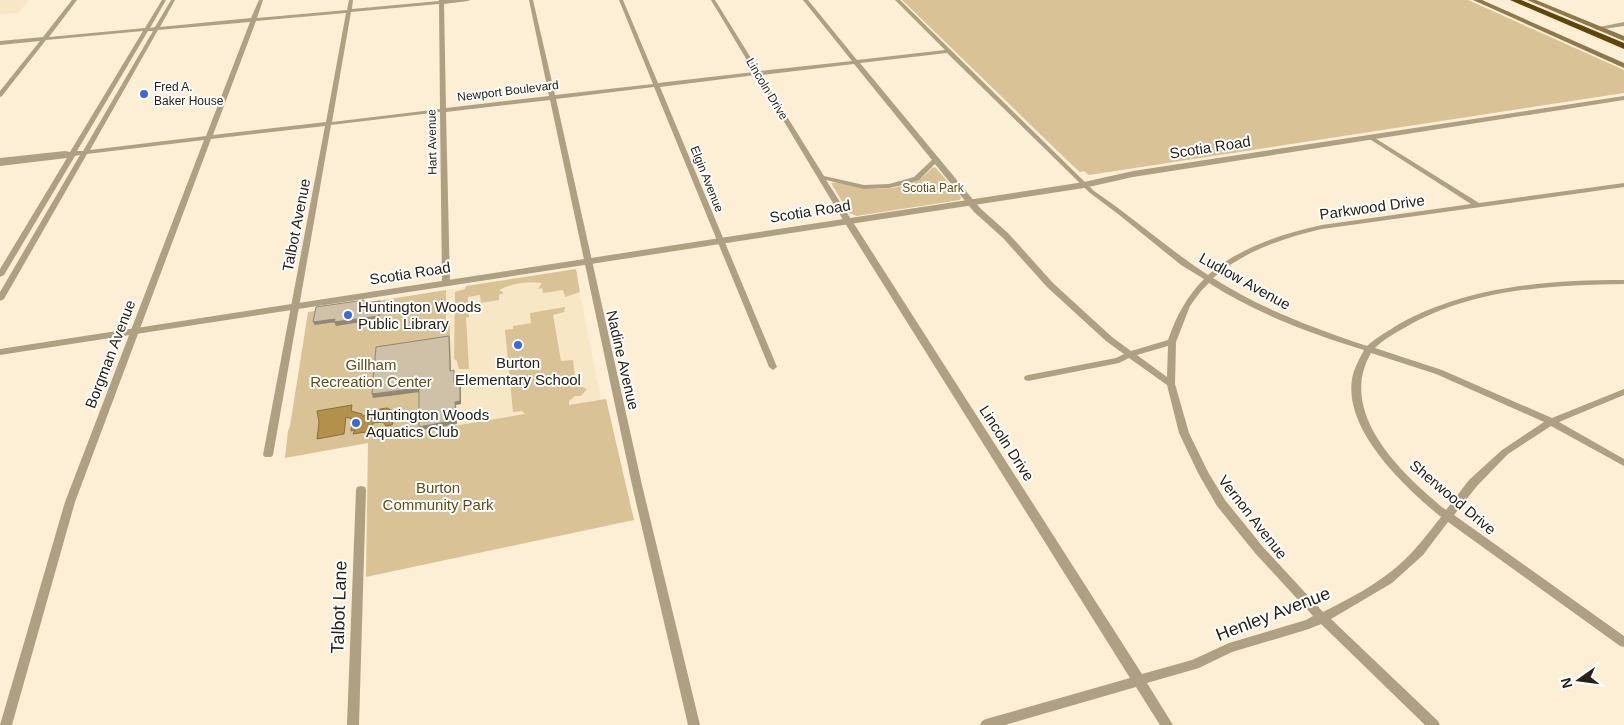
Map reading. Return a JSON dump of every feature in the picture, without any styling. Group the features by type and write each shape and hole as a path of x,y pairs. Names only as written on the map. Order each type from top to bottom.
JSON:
{"highway":[{"path":"1514,0 1624,46"}],"main road":[{"path":"1476,0 1624,66"},
{"path":"1530,0 1624,39"}],"street":[{"path":"0,95 75,0"},
{"path":"0,275 164,0"},
{"path":"0,299 173,0"},
{"name":"Borgman Avenue","path":"6,725 69,505 261,0"},
{"name":"Talbot Avenue","path":"268,455 351,0"},
{"path":"0,44 253,21 441,1 468,0"},
{"name":"Nadine Avenue","path":"531,0 637,485 694,725"},
{"name":"Elgin Avenue","path":"621,0 773,367"},
{"name":"Lincoln Drive","path":"713,0 821,178 1167,725"},
{"path":"805,0 977,210 1006,236 1050,285 1109,339 1171,384"},
{"name":"Ludlow Avenue","path":"896,0 1084,185 1122,212 1164,249 1208,279 1248,302 1292,322 1439,372 1552,422 1624,463"},
{"name":"Hart Avenue","path":"441,1 446,282"},
{"path":"1597,28 1624,24"},
{"name":"Newport Boulevard","path":"0,164 62,157 85,152 948,50"},
{"path":"116,80 127,79"},
{"name":"Scotia Road","path":"0,352 1084,185 1133,174 1624,98"},
{"path":"1370,138 1477,205"},
{"name":"Newport Boulevard","path":"0,160 65,153 71,154"},
{"path":"821,178 831,178 859,186 891,186 918,178 932,162 937,160"},
{"name":"Parkwood Drive","path":"1171,384 1172,342 1185,307 1208,279 1228,263 1248,251 1302,232 1624,185"},
{"path":"38,212 52,210"},
{"path":"0,275 15,273"},
{"name":"Sherwood Drive","path":"1624,282 1586,282 1527,288 1454,303 1405,323 1376,342 1369,349 1360,367 1357,379 1359,405 1366,426 1381,450 1399,473 1464,529 1624,642"},
{"path":"1028,378 1119,360 1130,354 1172,342"},
{"name":"Vernon Avenue","path":"1171,384 1184,433 1193,455 1213,490 1259,550 1322,618 1434,725"},
{"name":"Henley Avenue","path":"986,725 1195,664 1229,648 1290,631 1322,618 1364,595 1404,567 1419,552 1473,483 1505,452 1552,422 1624,392"},
{"name":"Talbot Lane","path":"353,725 360,490"}],"shaded area":[{"path":"0,0 29,0 18,13 0,14"},
{"name":"Burton Elementary School","path":"575,270 601,400 448,428 446,290"},
{"path":"352,405 351,411 362,414 362,416 379,414 380,409 387,408 397,413 391,418 392,425 386,426 383,422 373,423 372,431 353,434 355,430 351,431 352,419 346,417 344,434 317,439 319,422 317,411"}],"green space":[{"path":"902,0 1468,0 1624,70 1624,93 1089,175 1084,171 1080,172 1071,164"},
{"name":"Scotia Park","path":"935,167 961,197 960,200 857,216 849,213 831,183 878,189 898,187 917,180"},
{"path":"576,269 580,292 565,297 563,290 543,293 542,288 538,289 542,283 531,282 515,284 499,290 504,293 499,295 499,300 481,303 480,295 468,297 469,317 466,318 469,369 459,369 457,361 454,359 455,292 465,289 466,286"},
{"name":"Burton Community Park","path":"446,290 446,324 450,323 450,338 447,338 448,427 525,414 522,411 513,412 505,330 513,329 513,326 531,323 530,313 565,307 564,312 553,315 561,361 573,360 577,381 582,387 587,389 581,396 575,396 569,401 569,405 606,399 634,520 366,577 368,443 285,458 308,312"}],"building":[{"name":"Huntington Woods Public Library","path":"364,300 365,303 380,301 379,316 334,322 335,319 313,322 316,307"},
{"name":"Gillham Recreation Center","path":"449,336 450,371 454,370 454,383 460,382 460,401 455,402 456,420 419,427 419,388 372,394 376,347"}],"place":[{"name":"Fred A. Baker House","path":"144,94"},
{"name":"Huntington Woods Public Library","path":"348,315"},
{"name":"Burton Elementary School","path":"518,345"},
{"name":"Huntington Woods Aquatics Club","path":"356,423"}]}
